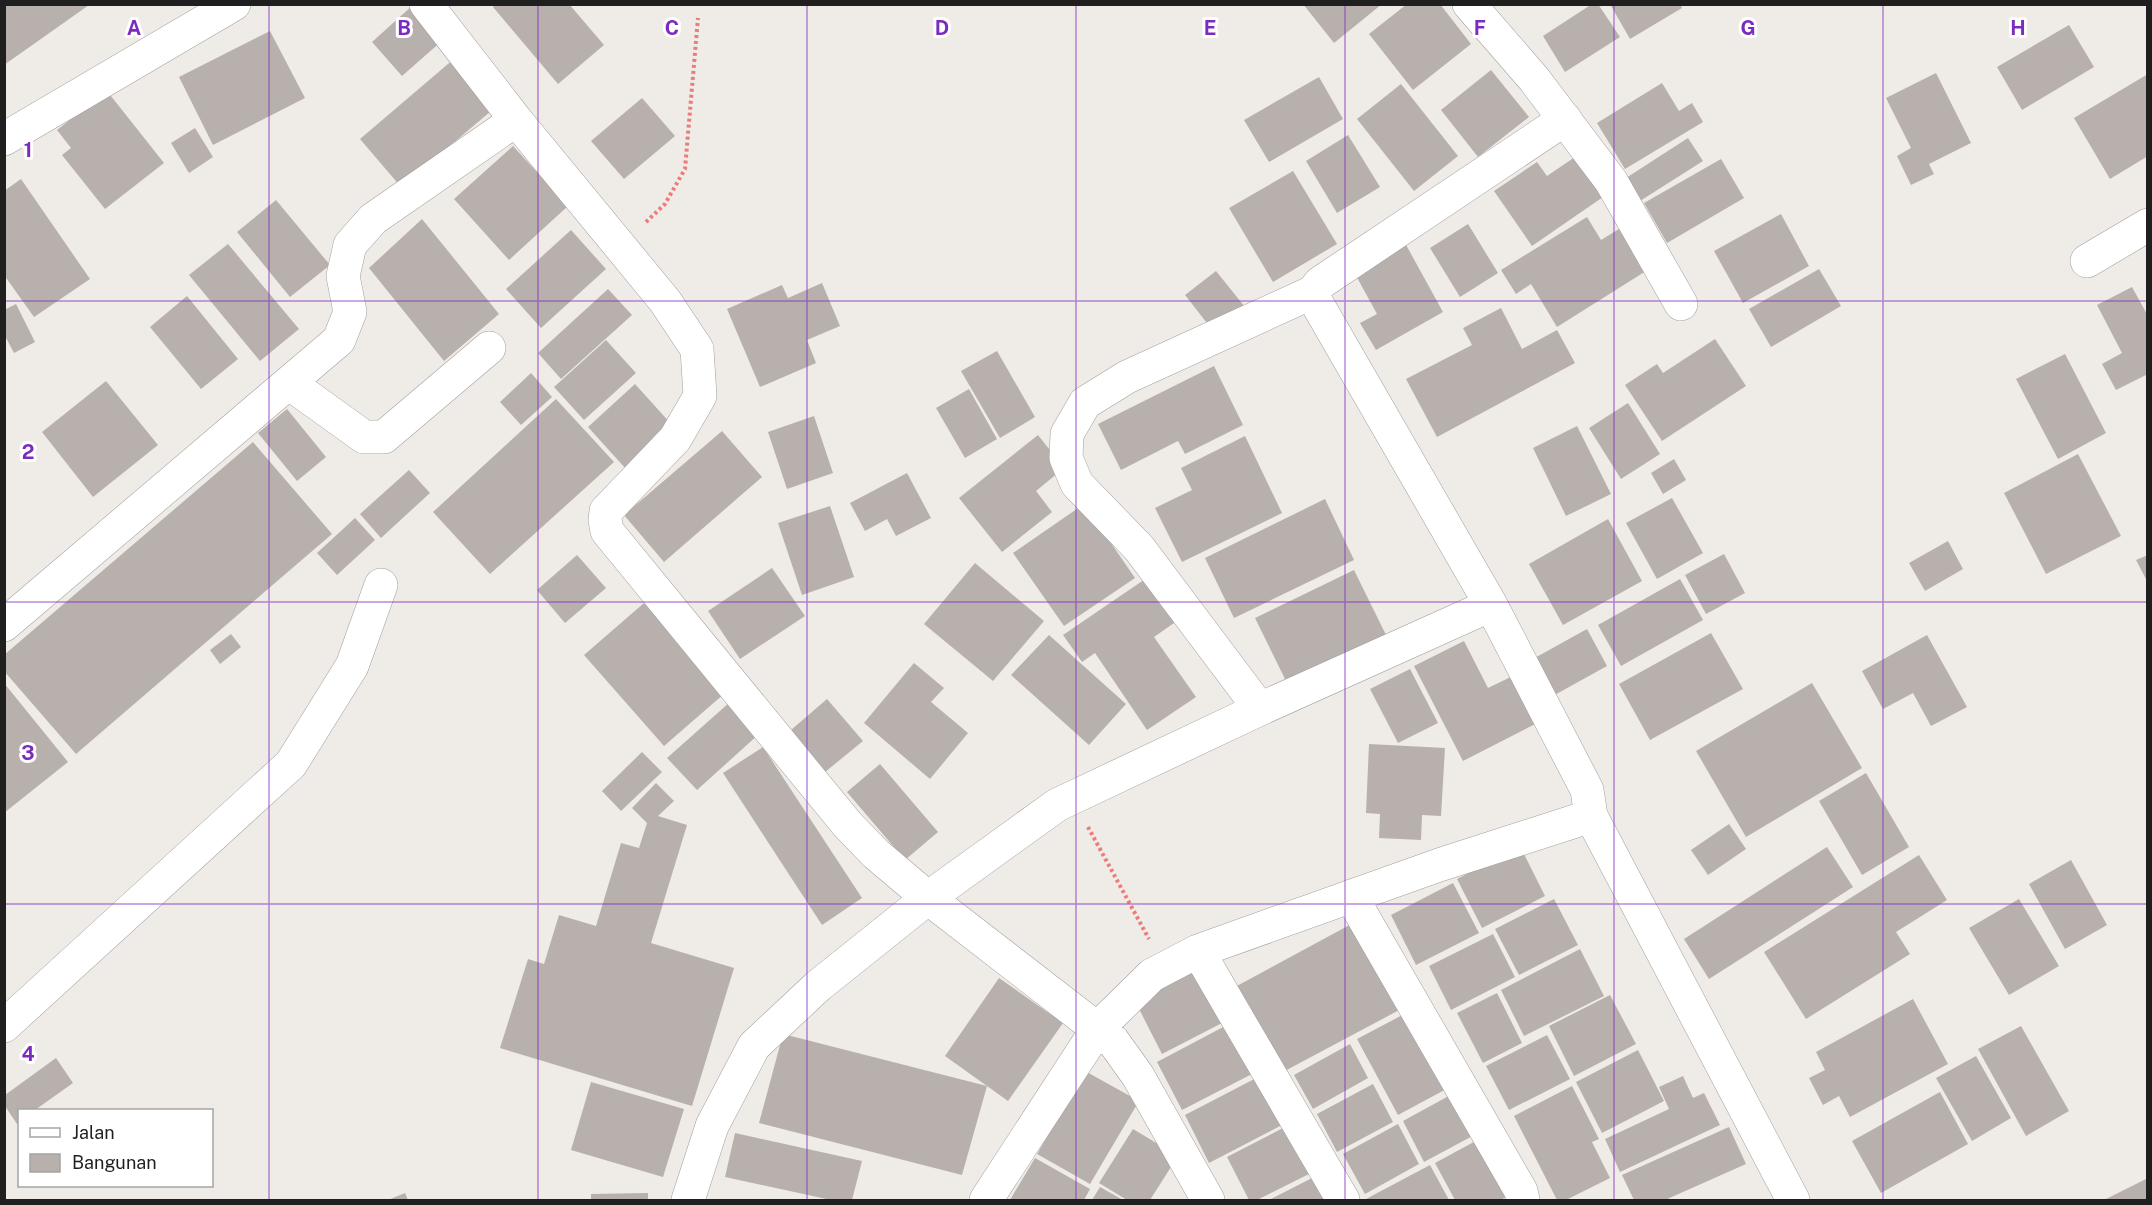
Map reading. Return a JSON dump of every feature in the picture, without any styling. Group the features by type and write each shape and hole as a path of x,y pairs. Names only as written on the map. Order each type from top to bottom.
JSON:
{"street":[{"path":"4,139 234,4"},
{"path":"426,4 516,120 665,301 697,349 700,396 675,439 606,511 607,531 847,824 876,854 928,898 1113,1041 1138,1076 1202,1197"},
{"path":"1469,4 1534,79 1611,181 1681,304"},
{"path":"1260,709 1139,548 1077,484 1066,458 1066,434 1085,403 1126,377 1313,292 1320,283 1565,119"},
{"path":"4,625 339,340 350,312 343,276 350,246 373,219 516,120"},
{"path":"2087,261 2148,225"},
{"path":"1313,292 1491,605 1587,790 1591,816 1793,1200"},
{"path":"289,383 364,437 384,437 489,348"},
{"path":"4,1026 291,764 352,666 381,585"},
{"path":"688,1200 712,1126 754,1046 818,986 928,898 1057,805 1260,709 1491,605"},
{"path":"986,1200 1098,1028 1152,975 1198,951 1351,896 1591,816"},
{"path":"1351,896 1521,1191 1523,1200"},
{"path":"1198,951 1343,1200"}],"path":[{"path":"620,247 665,204 685,169 698,18"},
{"path":"1072,798 1165,968"}],"building":[{"path":"496,4 569,4 604,45 558,84 493,7"},
{"path":"1303,4 1382,4 1334,43"},
{"path":"1407,4 1440,4 1471,44 1413,90 1369,34"},
{"path":"1592,4 1598,4 1620,37 1565,72 1543,36"},
{"path":"1610,4 1680,4 1682,8 1630,39"},
{"path":"4,5 89,5 4,65"},
{"path":"413,5 443,40 402,76 372,42"},
{"path":"2069,25 2094,67 2022,110 1997,67"},
{"path":"270,31 305,98 213,145 179,77"},
{"path":"455,58 497,106 401,187 360,139"},
{"path":"1491,70 1529,117 1478,157 1441,110"},
{"path":"1936,73 1971,143 1929,164 1934,174 1911,185 1897,156 1911,148 1886,98"},
{"path":"2148,74 2148,156 2110,179 2074,118"},
{"path":"1319,77 1343,119 1269,162 1244,120"},
{"path":"1662,83 1679,111 1692,103 1703,122 1625,169 1597,123"},
{"path":"1401,84 1458,156 1414,191 1357,119"},
{"path":"107,91 164,163 105,209 62,155 71,148 57,130"},
{"path":"642,98 675,136 624,179 591,141"},
{"path":"195,128 213,157 189,173 171,143"},
{"path":"1348,135 1380,187 1337,213 1306,161"},
{"path":"1688,138 1703,161 1640,201 1626,178"},
{"path":"513,146 568,206 509,260 454,199"},
{"path":"1575,157 1603,197 1532,246 1494,191 1537,162 1547,176"},
{"path":"1721,159 1744,198 1667,243 1644,203"},
{"path":"1293,171 1337,244 1273,282 1229,208"},
{"path":"21,179 90,279 34,317 4,275 4,191"},
{"path":"276,200 330,265 290,297 237,232"},
{"path":"1781,214 1809,266 1743,303 1714,251"},
{"path":"1587,217 1601,240 1619,229 1646,271 1557,327 1531,284 1516,294 1501,270"},
{"path":"422,219 499,314 444,361 369,268"},
{"path":"1468,224 1498,273 1460,297 1430,248"},
{"path":"571,230 606,269 541,328 506,289"},
{"path":"1405,243 1443,312 1376,350 1360,323 1377,314 1354,272"},
{"path":"228,244 299,329 260,361 189,275"},
{"path":"1819,269 1841,306 1771,347 1749,309"},
{"path":"1216,271 1245,307 1214,332 1185,295"},
{"path":"822,283 840,326 807,340 816,363 760,387 727,309 782,285 788,298"},
{"path":"2132,287 2148,316 2148,374 2116,390 2102,364 2122,353 2097,305"},
{"path":"608,289 632,315 561,379 538,353"},
{"path":"187,296 238,359 201,389 150,327"},
{"path":"16,304 35,342 14,353 4,334 4,310"},
{"path":"1501,308 1522,349 1557,330 1575,363 1437,437 1406,379 1472,345 1463,328"},
{"path":"1715,339 1746,386 1662,441 1625,385 1657,364 1663,373"},
{"path":"606,340 636,373 584,420 554,387"},
{"path":"997,351 1035,417 1000,438 961,371"},
{"path":"2065,354 2106,433 2058,459 2016,379"},
{"path":"1214,366 1243,425 1185,454 1178,441 1121,470 1098,424"},
{"path":"531,373 552,397 521,425 500,402"},
{"path":"106,381 158,445 93,497 42,432"},
{"path":"635,384 673,426 626,469 588,427"},
{"path":"969,389 997,439 965,458 936,408"},
{"path":"556,399 614,462 490,574 433,512"},
{"path":"1628,403 1660,454 1621,479 1589,428"},
{"path":"287,409 326,457 297,481 258,433"},
{"path":"814,416 833,473 787,489 768,432"},
{"path":"1577,426 1611,494 1566,516 1533,448"},
{"path":"722,431 762,477 664,562 624,515"},
{"path":"1038,435 1064,468 1036,491 1052,512 1002,552 959,498"},
{"path":"1245,436 1282,513 1182,562 1155,508 1192,490 1181,468"},
{"path":"253,442 332,534 76,754 4,671 4,655"},
{"path":"2078,454 2121,536 2046,574 2004,493"},
{"path":"1674,459 1686,480 1663,494 1651,473"},
{"path":"409,470 430,493 381,538 360,514"},
{"path":"907,473 931,518 896,536 887,519 865,531 850,503"},
{"path":"1672,498 1703,553 1657,579 1626,523"},
{"path":"1325,499 1354,560 1234,618 1205,558"},
{"path":"1084,504 1135,578 1064,626 1013,553"},
{"path":"830,506 854,577 802,595 778,523"},
{"path":"355,518 375,540 337,575 317,553"},
{"path":"1608,519 1642,581 1563,625 1529,564"},
{"path":"1948,541 1963,569 1925,591 1909,563"},
{"path":"1724,554 1745,593 1706,614 1685,575"},
{"path":"577,555 606,588 565,623 537,590"},
{"path":"2148,555 2148,583 2136,560"},
{"path":"975,563 1044,621 993,681 924,624"},
{"path":"772,568 805,616 740,659 708,611"},
{"path":"1354,570 1386,635 1287,683 1255,618"},
{"path":"1154,573 1184,616 1154,637 1196,697 1147,730 1095,653 1082,662 1063,635"},
{"path":"1680,579 1703,620 1621,666 1598,625"},
{"path":"644,603 725,693 664,746 584,655"},
{"path":"1587,629 1607,666 1551,697 1531,660"},
{"path":"1711,633 1743,689 1650,740 1619,684"},
{"path":"231,634 241,647 220,664 210,650"},
{"path":"1049,635 1126,704 1089,745 1011,675"},
{"path":"1927,635 1967,707 1931,726 1913,693 1883,709 1862,671"},
{"path":"1464,641 1488,688 1521,672 1545,719 1463,761 1414,666"},
{"path":"914,663 944,688 931,702 968,733 930,779 864,723"},
{"path":"1410,669 1438,723 1398,743 1370,689"},
{"path":"4,683 68,762 4,813"},
{"path":"1812,683 1862,768 1746,837 1696,751"},
{"path":"827,699 863,741 819,777 784,736"},
{"path":"730,702 759,734 697,790 667,758"},
{"path":"1369,744 1445,748 1441,816 1422,815 1421,840 1379,838 1380,814 1366,813"},
{"path":"763,747 862,898 822,925 723,773"},
{"path":"642,752 662,772 621,811 602,791"},
{"path":"880,764 938,832 905,860 847,792"},
{"path":"1866,773 1909,847 1862,875 1819,801"},
{"path":"656,783 674,801 658,816 687,825 651,943 734,968 692,1106 500,1048 528,959 544,964 559,915 596,926 621,843 639,848 647,823 632,808"},
{"path":"1729,824 1746,849 1708,875 1691,850"},
{"path":"1520,846 1545,896 1482,928 1457,879"},
{"path":"1827,847 1853,887 1709,979 1684,939"},
{"path":"1919,855 1947,900 1896,932 1910,954 1806,1019 1764,952"},
{"path":"2071,860 2107,925 2065,949 2029,884"},
{"path":"1453,883 1479,933 1416,965 1391,915"},
{"path":"1554,899 1578,945 1519,975 1495,929"},
{"path":"2019,899 2059,966 2009,995 1969,928"},
{"path":"1357,921 1403,1008 1281,1073 1235,987"},
{"path":"1493,934 1515,977 1451,1010 1429,966"},
{"path":"1580,949 1604,996 1524,1036 1501,990"},
{"path":"1194,969 1222,1023 1162,1054 1134,999"},
{"path":"999,978 1063,1023 1008,1101 945,1056"},
{"path":"1497,993 1522,1043 1483,1063 1457,1013"},
{"path":"1610,995 1636,1044 1574,1076 1549,1026"},
{"path":"1913,999 1948,1064 1850,1117 1839,1096 1823,1105 1809,1078 1825,1070 1816,1052"},
{"path":"1410,1011 1450,1087 1398,1115 1357,1039"},
{"path":"1227,1025 1252,1074 1182,1110 1157,1062"},
{"path":"2021,1026 2069,1111 2026,1136 1978,1049"},
{"path":"783,1034 987,1086 962,1175 759,1123"},
{"path":"1547,1035 1570,1079 1509,1110 1486,1066"},
{"path":"1350,1044 1368,1078 1313,1109 1294,1075"},
{"path":"1638,1050 1664,1101 1602,1133 1576,1082"},
{"path":"1976,1056 2011,1118 1972,1141 1936,1078"},
{"path":"56,1058 73,1083 36,1109 18,1109 17,1124 5,1106 5,1095"},
{"path":"1085,1071 1139,1101 1090,1184 1037,1154"},
{"path":"1260,1076 1284,1124 1209,1163 1185,1115"},
{"path":"1683,1076 1693,1098 1704,1093 1720,1125 1620,1172 1605,1139 1669,1109 1659,1087"},
{"path":"591,1082 684,1109 663,1177 571,1150"},
{"path":"1373,1084 1393,1122 1337,1152 1317,1114"},
{"path":"1572,1086 1599,1139 1592,1142 1610,1178 1566,1200 1557,1200 1514,1116"},
{"path":"1456,1092 1478,1133 1424,1162 1403,1121"},
{"path":"1940,1092 1968,1144 1881,1193 1852,1141"},
{"path":"1398,1124 1419,1164 1365,1194 1343,1154"},
{"path":"1287,1126 1311,1173 1257,1200 1249,1200 1227,1157"},
{"path":"1729,1127 1746,1164 1665,1200 1634,1200 1622,1175"},
{"path":"1133,1129 1178,1156 1150,1200 1127,1200 1099,1183"},
{"path":"735,1133 862,1161 852,1200 831,1200 725,1177"},
{"path":"1483,1137 1513,1194 1500,1200 1455,1200 1435,1163"},
{"path":"1035,1158 1090,1189 1084,1200 1010,1200"},
{"path":"1430,1165 1449,1200 1366,1199"},
{"path":"1316,1176 1329,1200 1269,1200"},
{"path":"2148,1178 2148,1200 2104,1200"},
{"path":"1100,1187 1123,1200 1092,1200"},
{"path":"405,1193 408,1200 388,1200"},
{"path":"648,1193 648,1200 591,1200 591,1194"}]}
